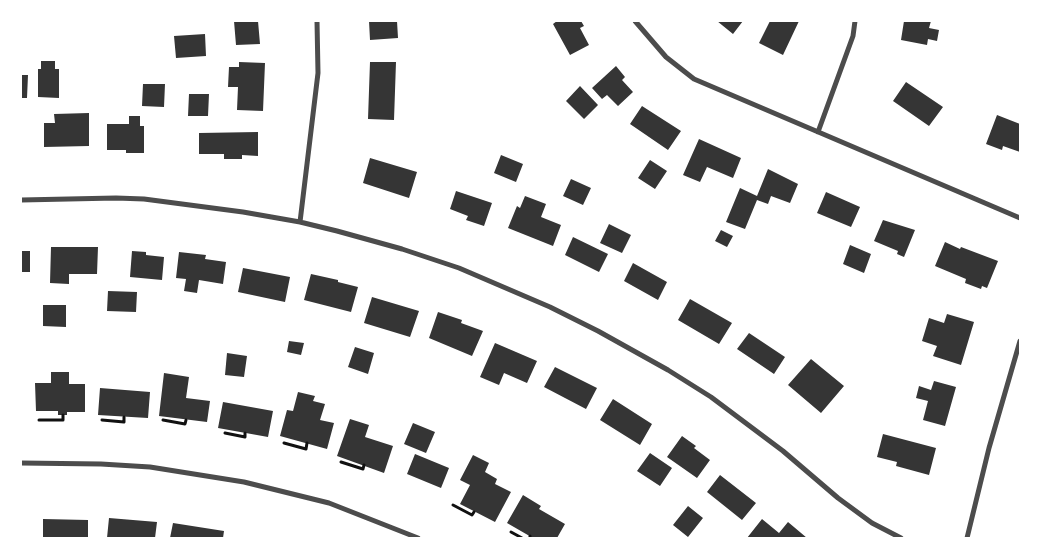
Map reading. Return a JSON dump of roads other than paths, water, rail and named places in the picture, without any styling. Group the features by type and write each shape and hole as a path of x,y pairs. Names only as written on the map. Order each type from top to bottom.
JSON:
{"street":[{"path":"300,222 318,73 317,21"},
{"path":"635,21 666,57 694,79 1020,218"},
{"path":"818,132 853,36 856,21"},
{"path":"21,200 144,199 243,212 300,222 387,244 500,284 598,331 712,397 783,451 838,498 872,523 901,538"},
{"path":"967,538 989,448 1020,341"},
{"path":"21,463 150,467 244,482 329,503 418,538"}]}
